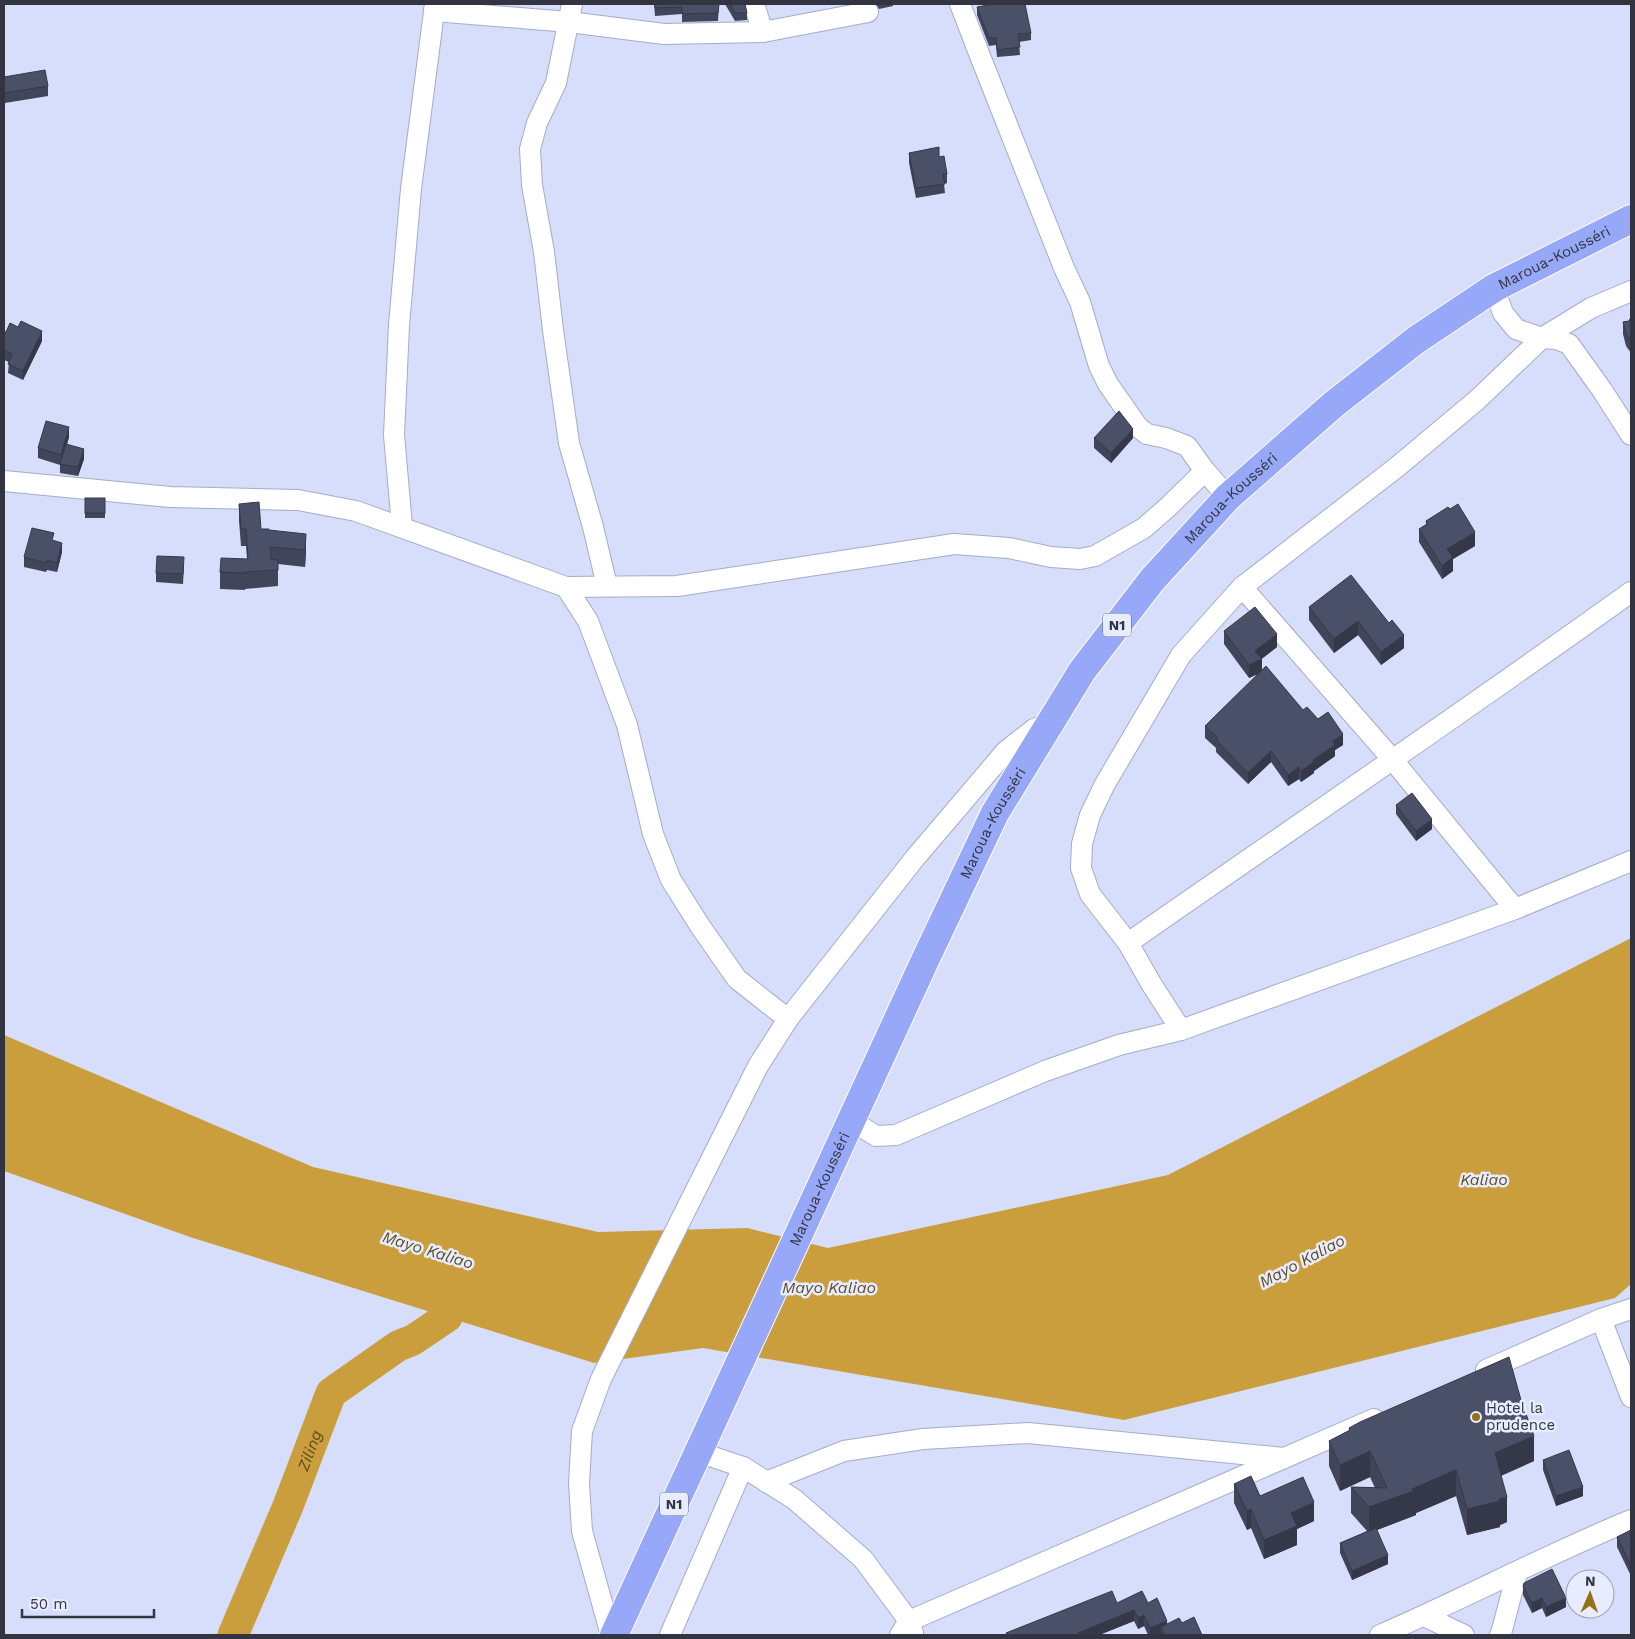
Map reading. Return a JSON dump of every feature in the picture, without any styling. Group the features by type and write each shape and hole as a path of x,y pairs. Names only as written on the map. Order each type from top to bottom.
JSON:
{"highway":[{"name":"Maroua-Kousséri","path":"612,1635 995,813 1082,671 1152,580 1228,497 1334,404 1416,340 1494,288 1631,219"}],"street":[{"path":"754,4 763,32"},
{"path":"960,4 1061,259 1080,302 1100,366 1108,384 1138,427 1146,434 1166,438 1187,446 1205,471 1228,497"},
{"path":"402,526 394,435 399,325 411,188 434,7 571,13 664,34 763,32 868,12"},
{"path":"571,13 556,83 538,123 530,149 532,185 544,252 569,443 593,527 606,586"},
{"path":"1494,288 1503,313 1516,329 1542,338 1556,339 1569,344 1631,435"},
{"path":"1181,1030 1128,943 1090,894 1081,868 1082,844 1090,815 1105,784 1181,655 1242,587 1397,467 1477,400 1542,338 1591,308 1631,290"},
{"path":"4,481 170,497 298,500 356,511 402,526 566,587 677,586 954,544 1009,548 1051,557 1080,559 1095,556 1144,528 1205,471"},
{"path":"566,587 588,621 627,724 653,834 671,880 737,979 788,1019"},
{"path":"1242,587 1392,759 1515,909"},
{"path":"1128,943 1503,684 1631,592"},
{"path":"612,1635 582,1531 579,1483 582,1431 601,1380 758,1066 788,1019 915,858 1006,751 1034,728 1051,723"},
{"path":"852,1121 876,1136 896,1135 1045,1071 1118,1045 1181,1030 1515,909 1631,861"},
{"path":"1465,1379 1601,1319 1631,1309"},
{"path":"1601,1319 1631,1397"},
{"path":"698,1452 743,1467 794,1499 863,1559 908,1631 1393,1410"},
{"path":"766,1482 844,1451 923,1440 1028,1433 1285,1458"},
{"path":"670,1635 743,1467"},
{"path":"1380,1635 1517,1573 1572,1544 1631,1520"},
{"path":"1500,1635 1517,1573"},
{"path":"1424,1616 1464,1635"}],"water":[{"name":"Kaliao","path":"1631,938 1631,1284 1615,1298 1124,1420 703,1348 594,1363 190,1237 4,1171 4,1035 313,1167 598,1232 747,1228 828,1248 1168,1175"}],"building":[{"path":"655,4 719,4 718,13 682,14 682,7 655,8"},
{"path":"730,4 745,4 747,13 735,13"},
{"path":"993,4 1025,4 1031,33 1018,34 1020,47 997,50 996,38 989,38 977,7"},
{"path":"45,70 48,86 5,93 4,77"},
{"path":"939,147 939,157 944,156 947,174 943,174 945,184 916,188 909,153"},
{"path":"1631,317 1631,341 1626,334 1623,322 1629,321"},
{"path":"21,321 42,331 23,371 8,364 12,354 4,350 4,332 6,332 10,323 18,327"},
{"path":"1119,411 1133,429 1111,453 1094,438"},
{"path":"46,421 69,427 61,455 38,448"},
{"path":"66,444 84,449 78,467 60,464"},
{"path":"85,498 105,498 105,513 85,513"},
{"path":"259,502 261,529 306,534 305,550 270,547 271,559 278,560 278,570 245,573 220,572 221,558 248,559 246,529 241,529 239,504"},
{"path":"1458,504 1475,532 1447,549 1453,557 1442,566 1419,529 1427,524 1426,521 1448,507 1450,509"},
{"path":"32,528 54,533 52,540 62,543 57,563 47,560 46,563 24,557"},
{"path":"157,556 184,557 183,574 156,573"},
{"path":"1351,575 1389,623 1392,620 1404,635 1381,652 1358,621 1334,639 1309,607"},
{"path":"1255,607 1277,634 1255,651 1262,659 1249,665 1224,631"},
{"path":"1266,666 1303,710 1307,707 1318,719 1328,712 1343,734 1333,741 1335,745 1313,760 1314,762 1301,771 1299,767 1288,775 1271,751 1248,773 1205,726"},
{"path":"1412,793 1432,819 1416,831 1396,805"},
{"path":"1509,1357 1521,1400 1534,1436 1495,1453 1507,1497 1499,1499 1500,1501 1467,1509 1456,1470 1412,1489 1416,1490 1369,1507 1351,1487 1387,1488 1370,1451 1340,1465 1329,1441 1350,1430 1349,1428 1360,1422"},
{"path":"1569,1450 1583,1487 1556,1496 1543,1460"},
{"path":"1251,1476 1260,1496 1303,1477 1314,1502 1291,1513 1297,1526 1264,1540 1251,1509 1247,1511 1234,1484"},
{"path":"1376,1528 1388,1555 1352,1571 1340,1543"},
{"path":"1631,1530 1631,1566 1617,1537"},
{"path":"1552,1569 1565,1598 1546,1607 1542,1598 1532,1603 1523,1586 1524,1583"},
{"path":"1112,1591 1117,1603 1142,1591 1148,1603 1157,1598 1167,1621 1150,1628 1144,1615 1138,1618 1134,1610 1078,1633 1078,1635 1007,1635 1006,1633"},
{"path":"1194,1617 1202,1635 1165,1635 1161,1627 1179,1618 1182,1623"}],"waterway":[{"name":"Ziling","path":"233,1635 288,1506 331,1393 398,1346 413,1340 447,1317"}],"place":[{"name":"Hotel la prudence","path":"1476,1417"}],"water label":[{"name":"Mayo Kaliao","path":"428,1250"},
{"name":"Mayo Kaliao","path":"1302,1261"},
{"name":"Mayo Kaliao","path":"829,1287"}]}
